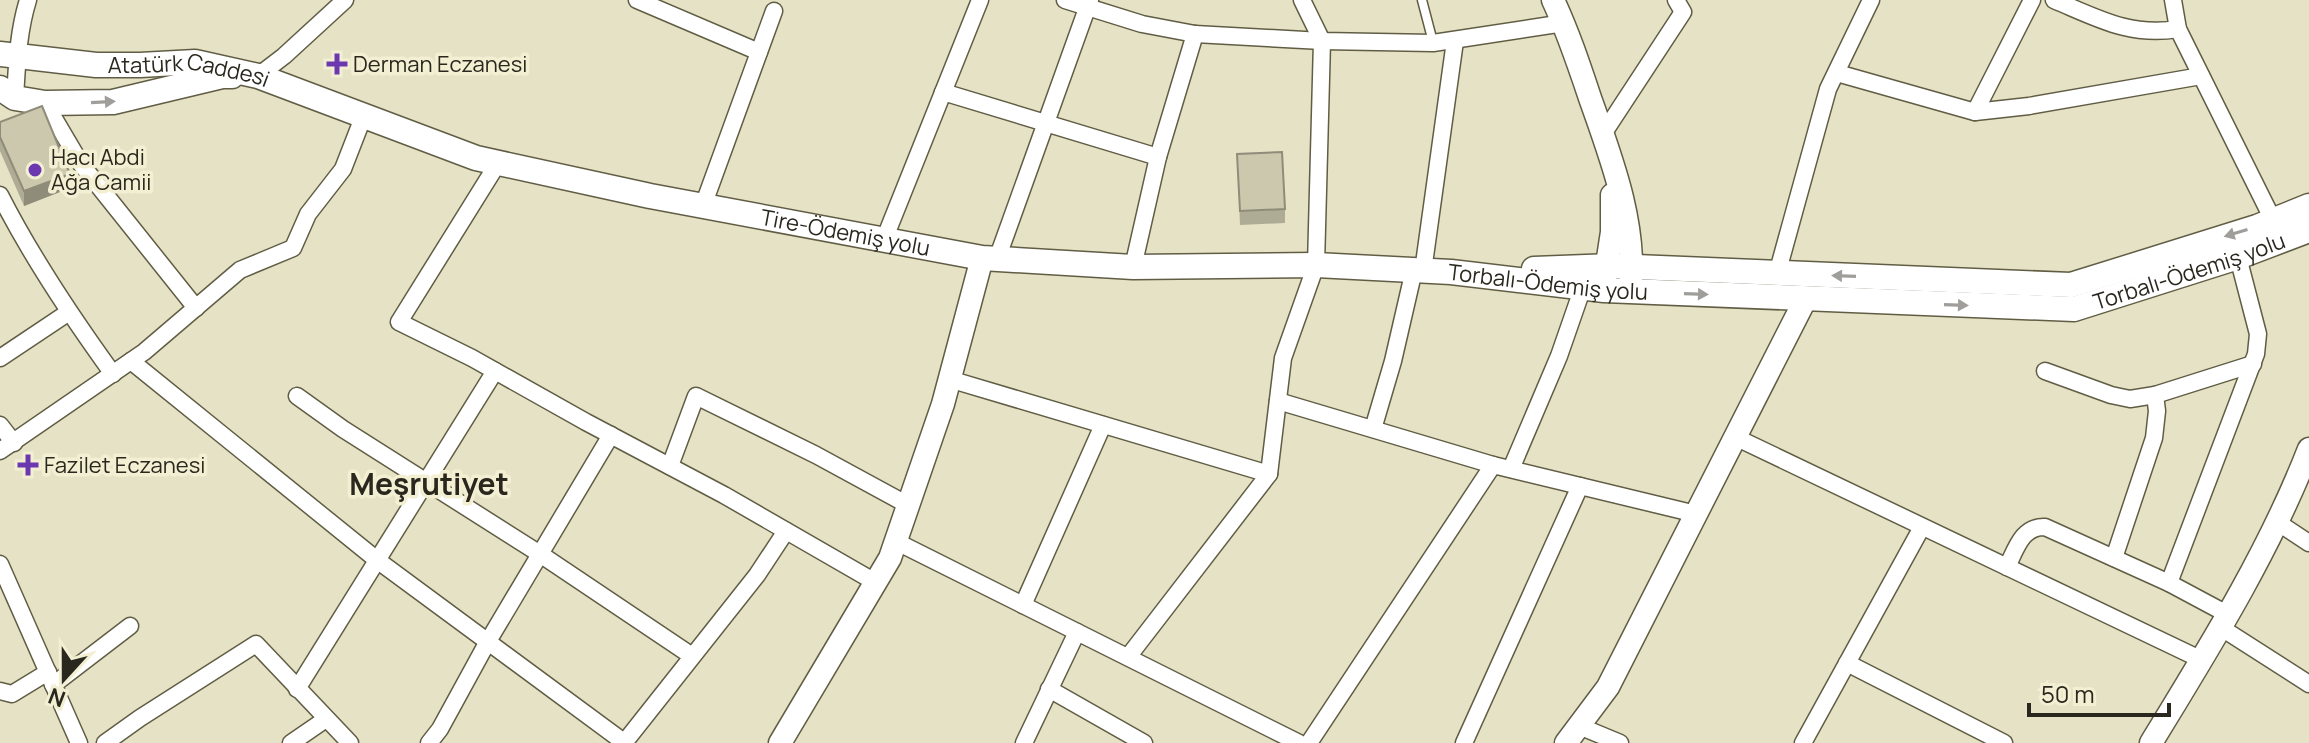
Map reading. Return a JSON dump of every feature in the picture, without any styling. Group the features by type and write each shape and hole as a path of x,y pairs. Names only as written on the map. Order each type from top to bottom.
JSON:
{"main road":[{"name":"Atatürk Caddesi","path":"8,55 96,65 195,62 258,76"},
{"name":"Atatürk Caddesi","path":"5,98 45,103 113,102 222,76 258,76"},
{"name":"Tire-Ödemiş yolu","path":"258,76 476,158 703,206 990,259 1133,267 1316,265 1451,272"},
{"name":"Torbalı-Ödemiş yolu","path":"1451,272 1597,281 1777,274 2071,285 2309,206"},
{"name":"Torbalı-Ödemiş yolu","path":"1631,279 1806,298 2074,309 2238,257 2309,230"}],"street":[{"path":"5,98 8,55 28,0"},
{"path":"637,0 759,52"},
{"path":"884,240 980,0"},
{"path":"1065,0 1088,4 1142,24 1195,34 1322,41 1433,43 1564,23"},
{"path":"1128,657 1269,474 1283,358 1316,265 1322,41 1302,0"},
{"path":"1553,0 1612,158 1627,222 1631,279"},
{"path":"1603,134 1683,12 1676,0"},
{"path":"1777,274 1828,89 1871,0"},
{"path":"1975,112 2032,0"},
{"path":"2054,0 2130,30 2161,32 2178,29"},
{"path":"2173,0 2178,29 2273,220"},
{"path":"258,76 284,56 334,3"},
{"path":"780,743 890,558 990,259 1045,124 1088,4"},
{"path":"703,206 774,11"},
{"path":"1133,267 1158,157 1195,34"},
{"path":"1373,429 1418,270 1455,41"},
{"path":"1837,73 1975,112 2029,106 2201,76"},
{"path":"943,92 1158,157"},
{"path":"45,103 81,164 196,308"},
{"path":"0,425 7,447 131,361 240,270 293,248 308,214 343,169 364,115"},
{"path":"1511,469 1559,356 1597,281 1612,232 1612,158"},
{"path":"498,163 399,322 670,466 875,582"},
{"path":"0,195 23,241 113,374"},
{"path":"2169,583 2258,345 2258,334 2238,257"},
{"path":"1620,743 1573,735 1608,687 1806,298"},
{"path":"0,358 69,312"},
{"path":"131,361 377,560 625,743 757,575 786,531"},
{"path":"2045,371 2121,397 2143,398 2253,364"},
{"path":"297,689 495,371"},
{"path":"949,379 1269,474"},
{"path":"2114,558 2154,438 2155,395"},
{"path":"297,396 692,656"},
{"path":"670,466 696,396 908,505"},
{"path":"1278,401 1493,465 1696,514"},
{"path":"1023,605 1103,425"},
{"path":"429,743 611,435"},
{"path":"1735,437 2202,660"},
{"path":"2151,743 2202,660 2289,500 2309,449"},
{"path":"1309,743 1493,465"},
{"path":"1464,743 1580,486"},
{"path":"2277,522 2309,543"},
{"path":"1803,743 1922,527"},
{"path":"2007,567 2024,535 2032,528 2045,527 2169,583 2309,684"},
{"path":"895,541 1299,743"},
{"path":"0,564 79,743"},
{"path":"0,691 12,694 50,678 130,626"},
{"path":"1024,743 1077,632"},
{"path":"105,743 256,644 350,743"},
{"path":"1847,663 2004,743"},
{"path":"1049,689 1144,743"},
{"path":"291,743 326,719"}],"lane":[{"path":"1422,0 1433,43"}],"building":[{"name":"Hacı Abdi Ağa Camii","path":"42,106 70,174 24,191 0,137 0,122"},
{"path":"1282,152 1285,209 1240,211 1237,154"}],"place":[{"name":"Derman Eczanesi","path":"337,64"},
{"name":"Hacı Abdi Ağa Camii","path":"35,170"},
{"name":"Fazilet Eczanesi","path":"28,465"}],"district":[{"name":"Meşrutiyet","path":"429,483"}]}
